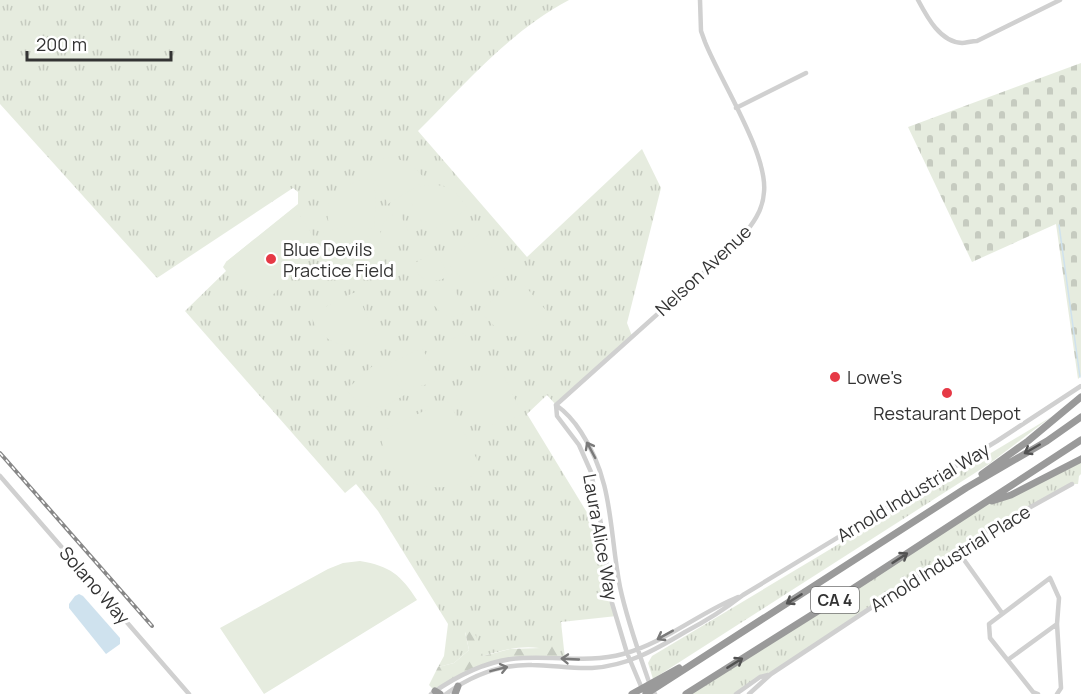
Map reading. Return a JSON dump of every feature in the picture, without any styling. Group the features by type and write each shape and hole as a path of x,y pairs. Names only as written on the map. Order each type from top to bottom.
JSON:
{"highway":[{"path":"966,488 1081,397"},
{"name":"CA 4","path":"664,680 966,488 1047,441 1081,417"},
{"name":"CA 4","path":"686,694 1081,440"},
{"path":"983,504 1011,495 1081,459"},
{"path":"632,694 664,680"},
{"path":"645,694 664,680"},
{"path":"455,694 458,686"}],"street":[{"name":"Nelson Avenue","path":"556,405 730,249 753,224 764,198 762,166 701,31 700,0"},
{"path":"918,0 928,20 947,39 962,43 977,41 1060,0"},
{"path":"736,108 806,73"},
{"name":"Arnold Industrial Way","path":"446,694 489,672 507,667 530,664 592,668 642,657 723,611 743,595 997,441 1081,386"},
{"name":"Laura Alice Way","path":"556,405 576,425 593,451 602,475 624,604 655,694"},
{"name":"Laura Alice Way","path":"556,405 557,416 579,445 592,478 612,603 627,653 645,694"},
{"name":"Solano Way","path":"0,476 189,694"},
{"name":"Arnold Industrial Place","path":"749,694 771,674 957,550 1072,484"},
{"path":"957,550 1002,613"},
{"path":"1038,694 1034,692 989,634 989,624 1050,578 1059,598 1057,624 1061,688 1057,694"},
{"name":"Arnold Industrial Way","path":"436,693 453,679 502,660 523,658 593,660 627,653 639,649 719,604 743,595"},
{"path":"1009,659 1057,624"},
{"name":"Arnold Industrial Place","path":"736,694 760,677 771,674"}],"green space":[{"path":"0,0 569,0 527,27 508,43 418,131 527,257 642,149 661,188 627,323 632,336 556,405 547,395 527,414 594,524 601,524 612,603 617,616 561,622 565,659 532,647 510,649 483,656 477,644 465,632 469,650 454,663 438,667 444,656 448,624 378,511 356,484 345,493 185,311 226,271 223,267 226,262 298,204 298,192 293,188 157,278 0,104"},
{"path":"1081,63 1081,376 1078,379 1056,224 972,262 908,127"},
{"path":"387,157 404,161 418,171 425,180 416,187 434,185 447,188 458,195 468,209 430,231 426,230 407,195 414,188 388,204 367,166"},
{"path":"366,179 373,180 376,197 374,227 372,229 351,227 367,235 378,252 344,268 339,266 323,233 345,226 329,224 328,206 341,188"},
{"name":"Blue Devils Practice Field","path":"295,207 321,249 263,304 226,262"},
{"path":"399,212 412,239 383,251 381,233 384,223"},
{"path":"479,234 507,266 491,279 476,283 461,277 447,262"},
{"path":"436,251 449,276 432,281 427,280 419,275 413,264"},
{"path":"518,278 550,315 524,335 511,337 498,330 480,311"},
{"path":"454,288 466,312 449,316 436,308 430,297"},
{"path":"357,293 377,340 367,344 347,345 328,339 315,325 311,314"},
{"path":"464,333 480,361 462,369 448,369 438,359 435,347"},
{"path":"422,348 439,379 422,386 409,386 394,372 390,363"},
{"path":"377,362 406,394 388,404 374,408 361,404 346,390"},
{"path":"498,369 501,370 522,414 498,424 480,423 472,419 465,411 453,389"},
{"path":"445,401 450,403 480,466 469,478 455,485 431,487 408,481 392,466 380,432"},
{"path":"1051,417 989,464 653,679 648,663 652,656"},
{"path":"1081,459 1078,484 1072,484 1003,522 771,674 760,677 736,694 686,694 983,504 1011,495"},
{"path":"360,561 394,573 406,584 417,600 264,694 220,628 328,569 343,563"},
{"path":"468,625 473,628 483,656 510,649 541,648 549,643 557,646 558,658 523,658 477,668 435,691 429,685 438,667 454,663 469,650 465,631"}],"water":[{"path":"79,594 120,638 120,644 106,654 69,608 69,604"}],"waterway":[{"path":"1059,225 1080,377"}],"railway":[{"path":"0,453 152,626"}],"place":[{"name":"Blue Devils Practice Field","path":"271,259"},
{"name":"Lowe's","path":"835,377"},
{"name":"Restaurant Depot","path":"947,393"}]}
